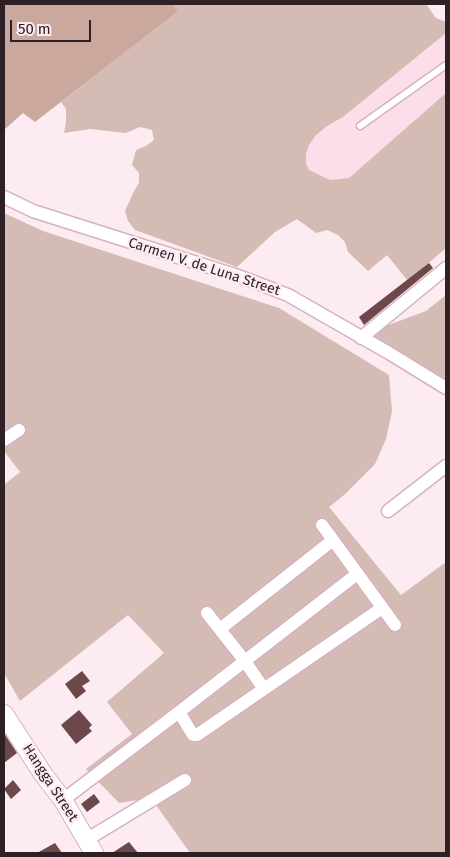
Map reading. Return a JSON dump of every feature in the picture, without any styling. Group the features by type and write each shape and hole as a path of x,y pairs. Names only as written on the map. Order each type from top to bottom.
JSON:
{"street":[{"name":"Carmen V. de Luna Street","path":"4,198 34,211 288,295 446,388"},
{"path":"361,338 446,268"},
{"path":"4,440 19,430"},
{"path":"388,511 446,466"},
{"path":"322,525 395,625"},
{"path":"220,629 333,540"},
{"path":"63,800 357,574"},
{"path":"179,712 193,735 197,735 382,608"},
{"path":"207,613 264,689"},
{"name":"Hangga Street","path":"4,714 43,774 63,800 89,849"},
{"path":"89,849 185,780"}],"lane":[{"path":"360,126 446,65"}],"shaded area":[{"path":"4,4 172,4 178,11 35,122 23,113 4,130"},
{"path":"172,4 426,4 436,18 446,22 446,33 343,117 316,135 309,145 306,163 309,170 330,180 349,178 446,93 446,248 408,281 387,255 368,271 348,252 345,242 338,235 327,230 316,233 297,219 275,232 237,267 135,230 128,221 125,211 139,183 139,173 132,165 136,150 154,140 152,130 140,127 126,133 90,129 64,133 66,109 61,102 177,11"},
{"path":"446,33 446,93 349,178 330,180 308,170 306,154 309,145 316,135 343,117"},
{"path":"4,213 43,231 279,308 389,375 392,411 386,439 375,464 329,507 401,595 446,562 446,853 190,853 151,798 119,803 86,769 132,734 107,702 164,653 128,615 20,701 4,673 4,485 20,472 4,451"},
{"path":"446,295 446,384 370,340 383,327 426,311"}],"building":[{"path":"429,263 433,268 364,325 359,317"},
{"path":"82,671 90,681 82,686 86,691 76,699 65,684"},
{"path":"79,710 92,725 89,728 92,731 76,744 61,725"},
{"path":"4,733 17,753 4,763"},
{"path":"13,780 21,790 11,799 4,789"},
{"path":"94,794 100,802 87,812 81,804"},
{"path":"129,842 138,853 112,853"},
{"path":"55,843 62,853 37,853"}]}
